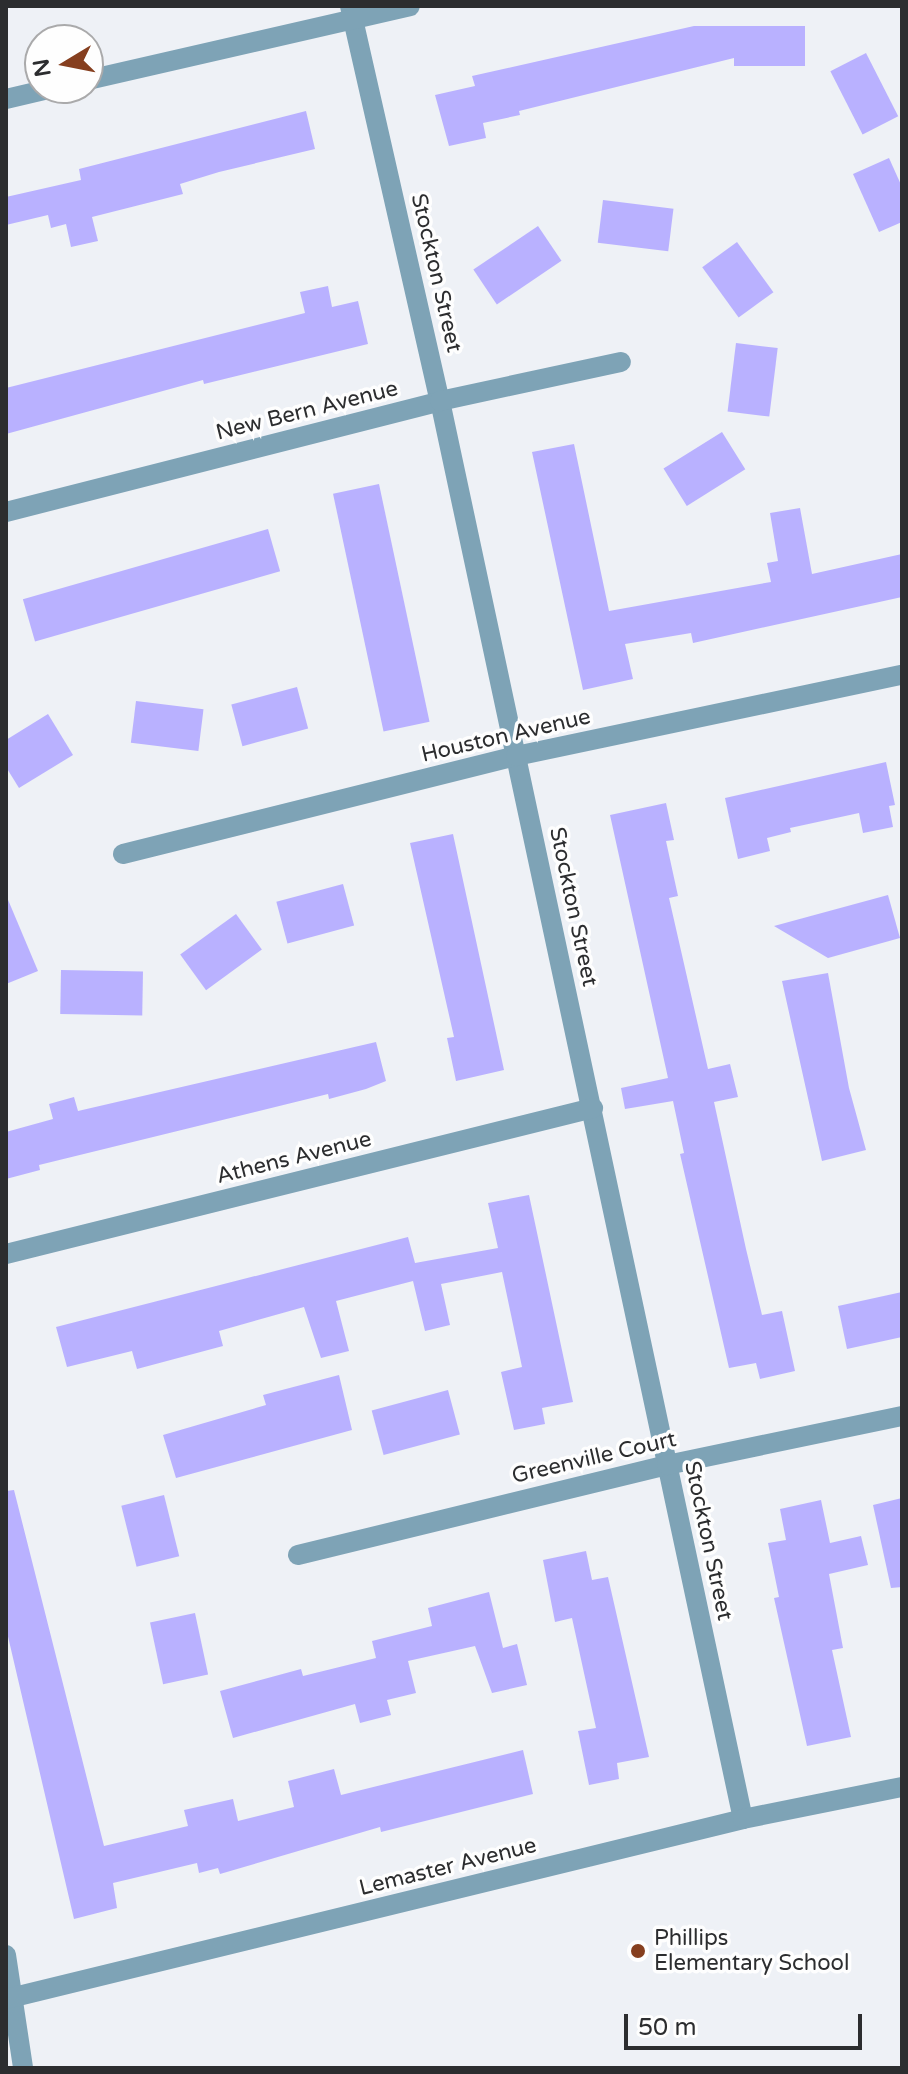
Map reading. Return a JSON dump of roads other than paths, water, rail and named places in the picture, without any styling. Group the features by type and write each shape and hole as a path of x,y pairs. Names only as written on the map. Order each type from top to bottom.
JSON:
{"street":[{"path":"104,76 351,12 410,6"},
{"name":"Stockton Street","path":"351,12 440,401 743,1819"},
{"name":"New Bern Avenue","path":"6,512 440,401 621,362"},
{"name":"Houston Avenue","path":"123,854 516,756 902,675"},
{"name":"Athens Avenue","path":"6,1254 593,1108"},
{"name":"Greenville Court","path":"298,1555 667,1465 902,1416"},
{"name":"Lemaster Avenue","path":"11,1998 743,1819 902,1787"},
{"path":"6,1955 23,2068"}],"place":[{"name":"Phillips Elementary School","path":"638,1951"}]}
